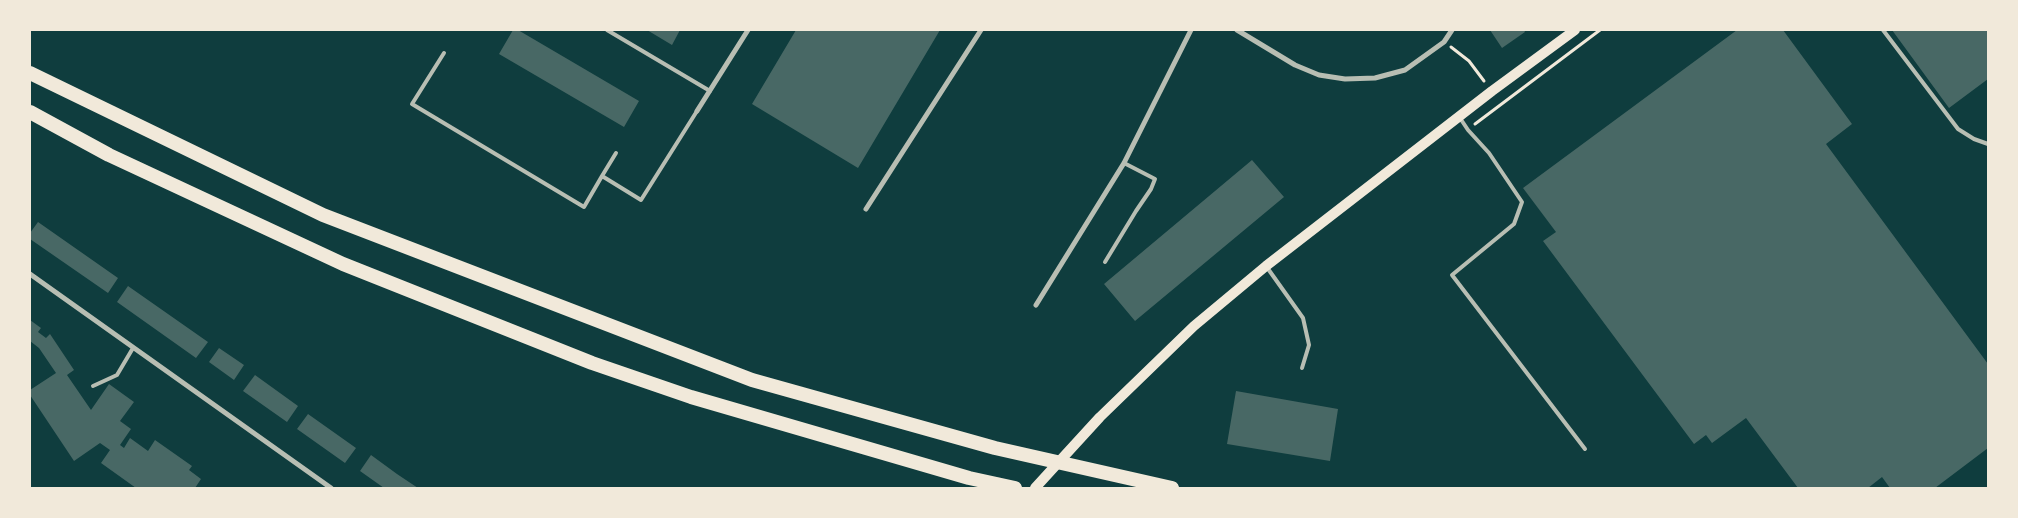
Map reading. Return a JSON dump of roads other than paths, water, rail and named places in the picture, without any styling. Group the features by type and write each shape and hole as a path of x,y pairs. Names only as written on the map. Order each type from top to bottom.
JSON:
{"highway":[{"path":"30,73 323,215 752,380 995,448 1172,488"},
{"path":"30,112 109,155 343,264 583,359 690,397 969,478 1015,488"}],"main road":[{"path":"1035,488 1100,417 1194,326 1266,266 1459,116 1575,30"}],"street":[{"path":"697,111 748,30"},
{"path":"866,209 981,30"},
{"path":"1036,306 1124,163 1191,30"},
{"path":"1237,30 1295,65 1319,75 1344,79 1375,78 1406,70 1444,42 1452,30"},
{"path":"30,274 331,488"}],"lane":[{"path":"607,30 710,91"},
{"path":"1883,30 1958,129 1974,139 1988,144"},
{"path":"444,53 412,104 584,207 616,153"},
{"path":"602,176 641,200 697,111"},
{"path":"1459,116 1468,130 1488,152 1522,202 1514,224 1452,275 1585,449"},
{"path":"1105,262 1136,210 1151,190 1155,179 1124,163"},
{"path":"1266,266 1303,318 1309,345 1302,368"},
{"path":"93,386 117,375 133,348"}]}
